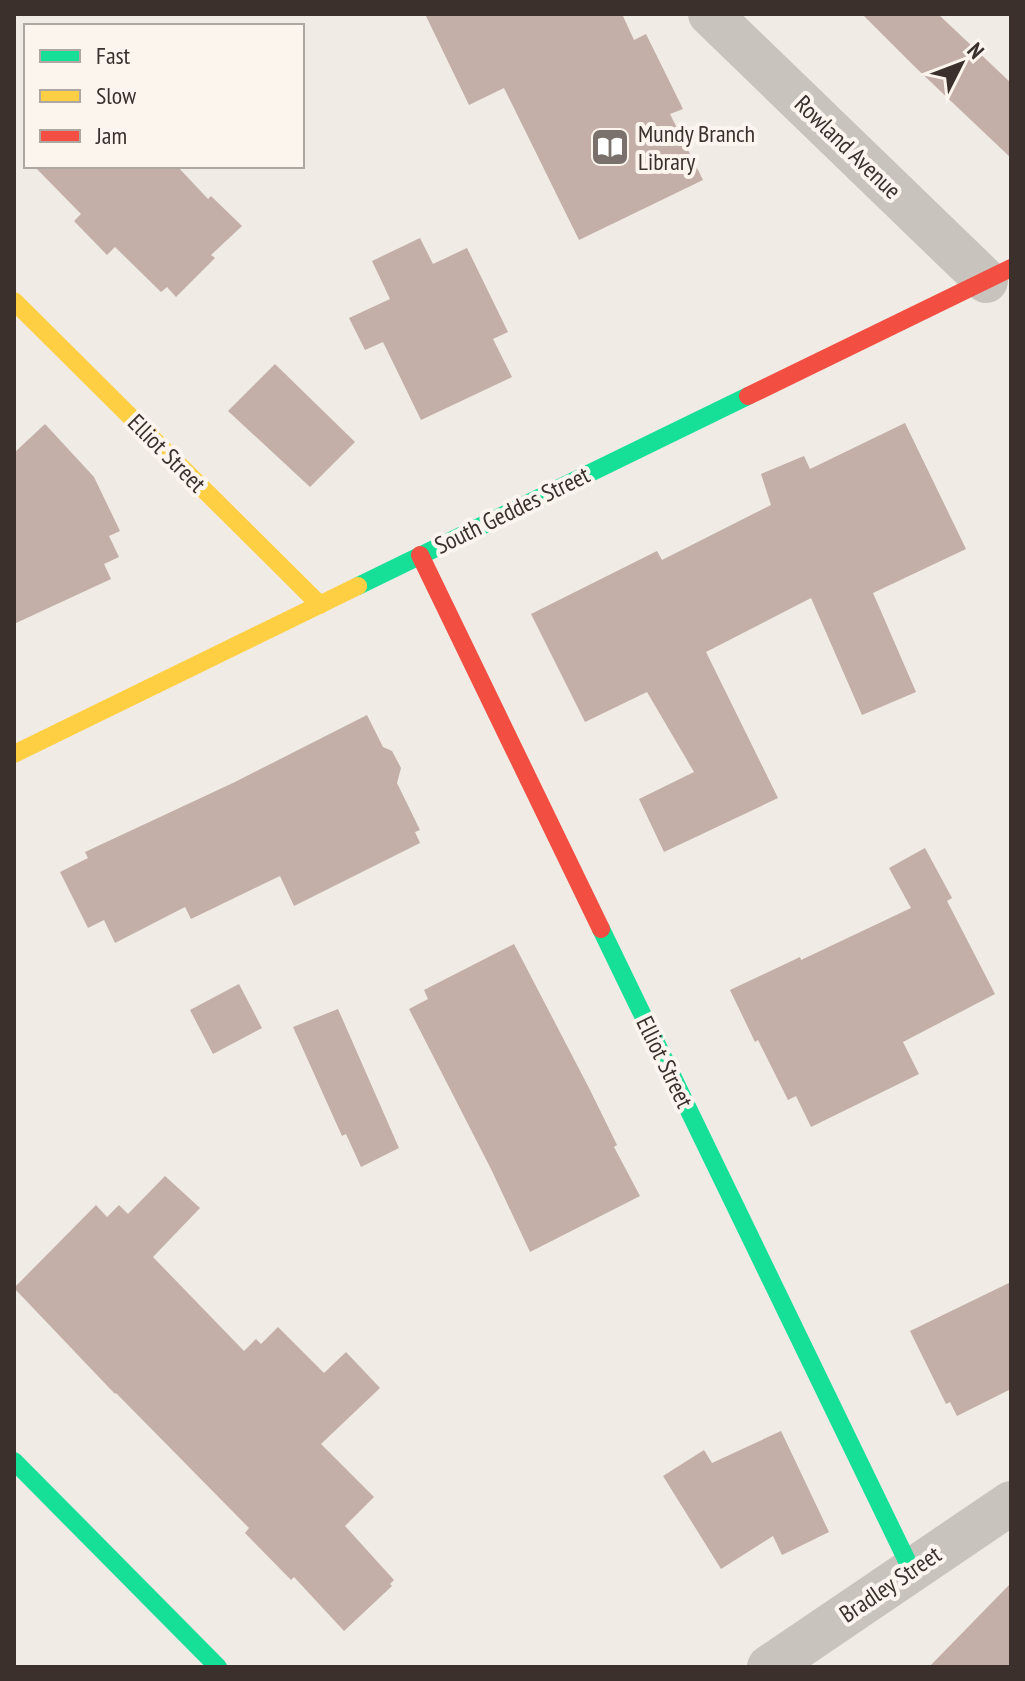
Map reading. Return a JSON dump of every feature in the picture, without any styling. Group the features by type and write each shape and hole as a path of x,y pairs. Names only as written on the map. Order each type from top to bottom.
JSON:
{"street":[{"name":"Rowland Avenue","path":"710,14 998,274"},
{"name":"South Geddes Street","path":"14,754 998,274"},
{"name":"Elliot Street","path":"14,301 320,605"},
{"name":"Elliot Street","path":"420,555 911,1569"},
{"path":"14,1461 218,1667"},
{"name":"Bradley Street","path":"769,1667 1011,1503"}],"building":[{"name":"Mundy Branch Library","path":"425,14 622,14 634,40 646,34 683,109 670,114 703,180 579,240 504,88 469,105"},
{"path":"862,14 938,14 1011,83 1011,158 914,66"},
{"path":"36,168 179,168 208,199 211,196 242,226 211,255 215,258 176,297 167,287 161,292 115,247 107,255 74,221 81,214"},
{"path":"420,238 433,264 467,248 508,332 493,339 512,377 421,420 383,342 365,350 349,318 390,299 372,261"},
{"path":"275,364 355,442 310,487 228,411"},
{"path":"905,423 966,549 873,593 916,692 862,715 811,598 706,652 778,798 664,852 639,799 694,772 647,692 585,722 531,614 657,551 662,560 771,505 761,474 804,456 810,469"},
{"path":"45,424 94,477 120,531 109,536 119,557 104,564 111,579 14,624 14,453"},
{"path":"367,715 383,747 392,751 401,768 397,783 420,830 415,832 420,843 294,906 280,876 191,919 185,907 115,943 104,920 88,928 60,872 88,858 85,852 235,782"},
{"path":"925,848 952,898 947,901 995,994 903,1042 919,1074 811,1127 796,1096 788,1100 730,990 911,908 889,868"},
{"path":"514,944 589,1088 617,1145 614,1147 640,1196 530,1252 409,1009 428,999 424,990"},
{"path":"239,984 262,1028 213,1054 190,1010"},
{"path":"338,1009 399,1148 361,1167 346,1134 342,1136 293,1027"},
{"path":"165,1176 200,1208 153,1257 244,1351 256,1339 261,1344 278,1327 324,1373 346,1352 380,1388 321,1444 374,1497 345,1526 394,1580 390,1584 392,1586 344,1631 294,1577 291,1580 245,1533 249,1528 14,1288 96,1205 107,1217 119,1205 128,1214"},
{"path":"1011,1282 1011,1389 957,1416 950,1402 946,1404 910,1331"},
{"path":"781,1431 829,1532 782,1555 773,1536 721,1569 663,1476 704,1450 712,1463"},
{"path":"1011,1583 1011,1667 929,1667"}],"traffic: fast":[{"path":"358,586 748,396"},
{"path":"601,929 911,1569"},
{"path":"14,1461 218,1667"}],"traffic: slow":[{"path":"14,301 320,605"},
{"path":"14,754 358,586"}],"traffic: jam":[{"path":"748,396 1011,268"},
{"path":"420,555 601,929"}],"place":[{"name":"Mundy Branch Library","path":"610,147"}]}
